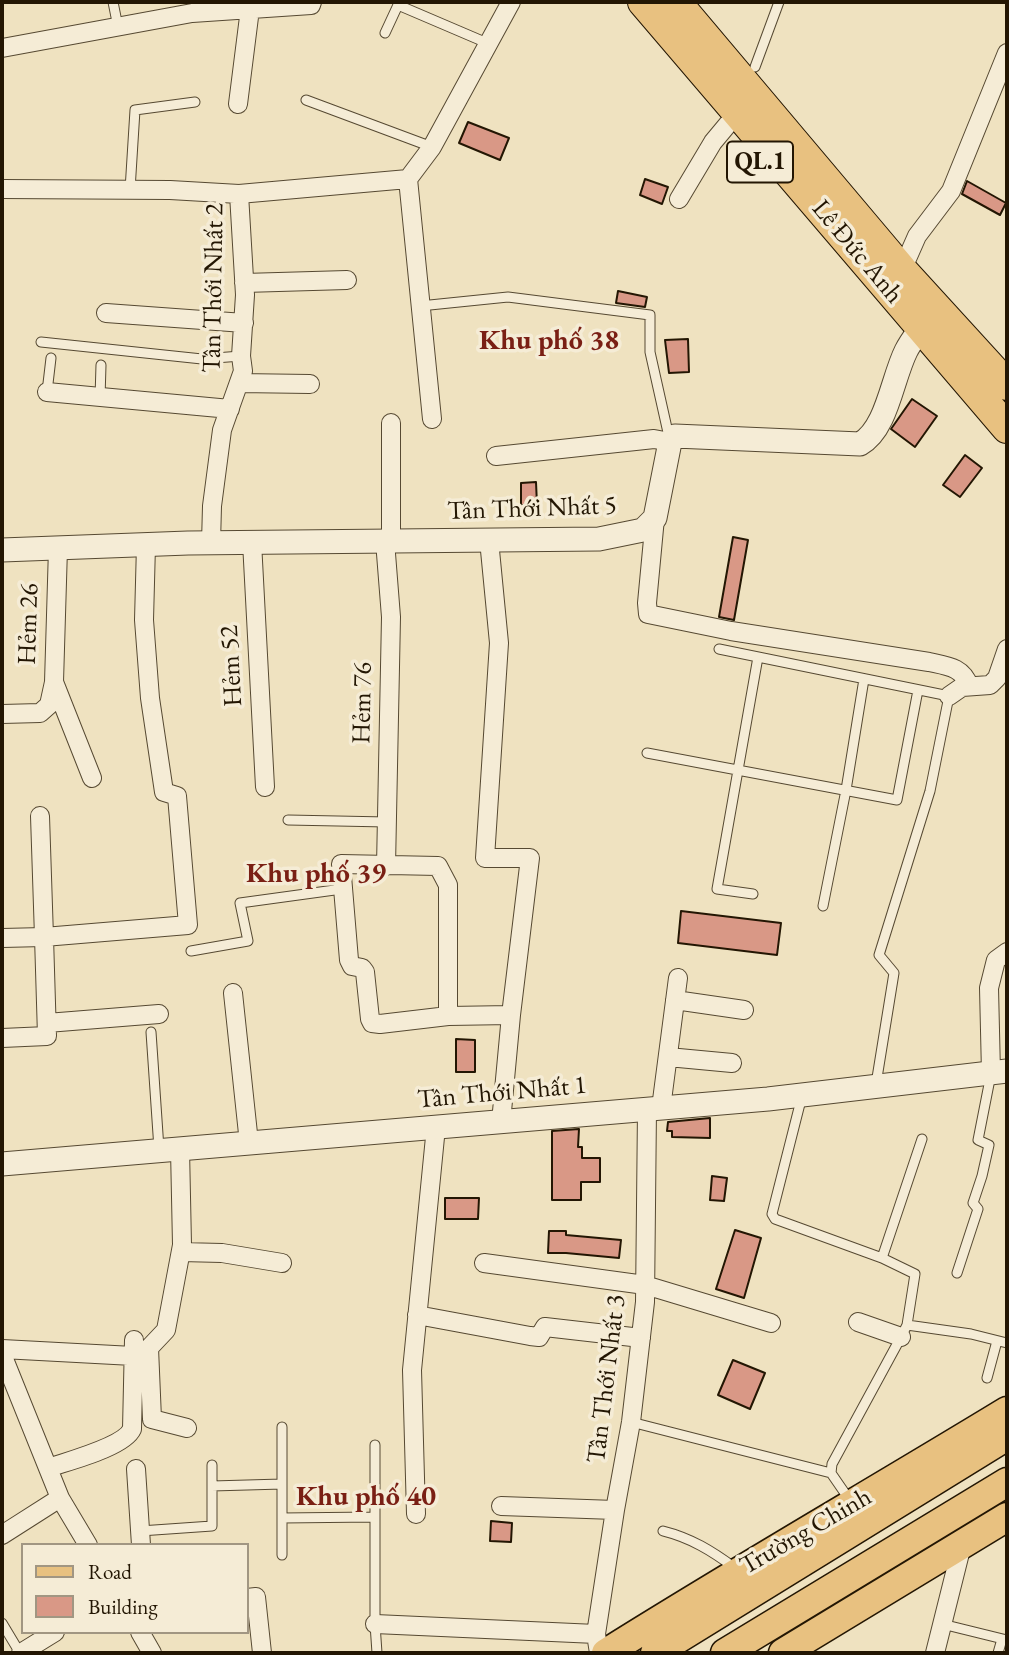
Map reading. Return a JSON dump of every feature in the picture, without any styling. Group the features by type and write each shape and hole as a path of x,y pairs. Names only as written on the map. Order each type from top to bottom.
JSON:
{"highway":[{"name":"Lê Đức Anh","path":"622,2 873,298 914,319"},
{"name":"Lê Đức Anh","path":"643,2 1007,428"},
{"name":"Lê Đức Anh","path":"676,2 899,266 1007,385"},
{"name":"Lê Đức Anh","path":"698,2 891,224 899,266"}],"main road":[{"name":"Trường Chinh","path":"601,1644 739,1571 1007,1411"},
{"name":"Trường Chinh","path":"655,1653 1007,1436"},
{"path":"726,1653 1007,1482"},
{"path":"783,1653 1007,1517"}],"street":[{"path":"2,48 192,13 311,5 312,2"},
{"path":"432,419 408,178 432,147 511,2"},
{"path":"238,104 250,9"},
{"path":"899,266 917,236 951,191 1007,53"},
{"path":"679,199 713,142 728,124"},
{"name":"Tân Thới Nhất 2","path":"211,543 212,506 222,430 243,371 244,283 239,194 408,178"},
{"path":"2,189 239,194"},
{"path":"244,283 347,281"},
{"path":"106,313 244,323"},
{"path":"496,456 653,439 670,442 675,436 860,444 872,438 881,420 914,319"},
{"path":"239,383 310,384"},
{"path":"47,392 230,409"},
{"name":"Hẻm 76","path":"386,866 391,617 388,541 391,423"},
{"name":"Tân Thới Nhất 5","path":"2,550 252,542 598,539 643,530 655,518 670,442"},
{"path":"655,518 647,603 649,614 731,631 929,662 954,668 966,676 969,686"},
{"path":"489,540 499,643 485,858 530,859 510,1016 501,1122"},
{"name":"Hẻm 52","path":"252,542 265,787"},
{"path":"2,938 188,925 177,796 164,792 150,698 144,620 146,545"},
{"name":"Hẻm 26","path":"58,548 54,682 92,778"},
{"path":"949,696 954,690 990,685 997,678 1007,649"},
{"path":"2,714 40,713 49,705 54,682"},
{"path":"2,1038 47,1035 40,816"},
{"path":"448,1016 448,885 438,866 341,864 349,960 352,966 362,968 365,972 372,1023 448,1016 510,1016"},
{"path":"999,1072 989,988 996,960 1007,952"},
{"name":"Tân Thới Nhất 3","path":"599,1653 615,1510 631,1422 641,1338 654,1108 668,1057 678,978"},
{"path":"233,993 249,1143"},
{"path":"675,1000 744,1010"},
{"path":"47,1023 159,1014"},
{"path":"668,1057 732,1063"},
{"name":"Tân Thới Nhất 1","path":"2,1164 654,1108 999,1072"},
{"path":"416,1514 412,1370 436,1127"},
{"path":"170,1150 181,1252 166,1330 149,1348 152,1419 187,1428"},
{"path":"181,1252 222,1253 282,1263"},
{"path":"484,1263 645,1285 771,1323"},
{"path":"417,1315 539,1337 545,1327 641,1338"},
{"path":"858,1322 904,1331"},
{"path":"48,1468 94,1452 130,1433 133,1348 2,1351 48,1468 60,1498 87,1543"},
{"path":"136,1469 141,1538"},
{"path":"2,1535 60,1498"},
{"path":"501,1506 615,1510"},
{"path":"935,1653 962,1545"},
{"path":"248,1598 256,1597 262,1653"},
{"path":"375,1624 601,1644"},
{"path":"21,1653 52,1634"},
{"path":"141,1634 152,1653"}],"lane":[{"path":"113,2 118,27"},
{"path":"755,67 779,2"},
{"path":"385,33 398,5 487,43"},
{"path":"306,100 432,147"},
{"path":"130,190 135,110 195,102"},
{"path":"420,306 508,297 650,315 650,352 670,442"},
{"path":"41,342 202,359 242,356"},
{"path":"47,392 51,358"},
{"path":"100,398 101,365"},
{"path":"719,649 949,696 930,791 879,955 894,973 876,1085"},
{"path":"753,894 717,889 758,657"},
{"path":"822,906 846,790 864,678"},
{"path":"647,753 897,800 918,690"},
{"path":"288,820 387,822"},
{"path":"191,951 248,941 240,903 342,889"},
{"path":"151,1032 170,1150"},
{"path":"957,1273 978,1209 972,1203 989,1145 978,1140 999,1072"},
{"path":"802,1094 772,1214 775,1219 882,1258 915,1274 904,1331 832,1464 831,1473 853,1505"},
{"path":"882,1258 922,1139"},
{"path":"904,1331 1002,1342 987,1377"},
{"path":"631,1422 831,1473"},
{"path":"282,1427 282,1555"},
{"path":"375,1445 377,1653"},
{"path":"141,1538 212,1526 212,1465"},
{"path":"212,1486 282,1483"},
{"path":"282,1518 374,1517"},
{"path":"663,1531 705,1546 739,1571"},
{"path":"2,1623 21,1653"},
{"path":"942,1625 1005,1639 998,1653"}],"building":[{"path":"468,122 509,138 500,160 459,143"},
{"path":"645,179 668,187 662,204 640,195"},
{"path":"967,181 1006,203 1000,215 962,194"},
{"path":"618,291 647,297 645,307 616,303"},
{"path":"688,339 689,372 669,373 665,340"},
{"path":"912,399 937,416 915,447 891,429"},
{"path":"965,455 982,468 960,497 943,485"},
{"path":"536,482 537,505 521,505 521,483"},
{"path":"733,537 748,540 734,620 719,617"},
{"path":"681,911 781,923 777,955 678,943"},
{"path":"456,1039 475,1040 475,1072 456,1072"},
{"path":"710,1118 710,1138 672,1137 672,1131 667,1131 668,1122"},
{"path":"579,1129 578,1147 582,1147 582,1158 600,1158 600,1182 581,1182 581,1200 552,1200 552,1131"},
{"path":"712,1176 727,1178 724,1201 710,1200"},
{"path":"445,1198 479,1198 478,1219 445,1219"},
{"path":"735,1230 761,1238 744,1298 716,1289"},
{"path":"549,1231 566,1231 566,1235 621,1240 619,1258 548,1253"},
{"path":"733,1360 765,1373 750,1409 718,1395"},
{"path":"491,1521 512,1523 511,1542 490,1541"}],"district":[{"name":"Khu phố 38","path":"549,341"},
{"name":"Khu phố 39","path":"316,874"},
{"name":"Khu phố 40","path":"366,1497"}]}
